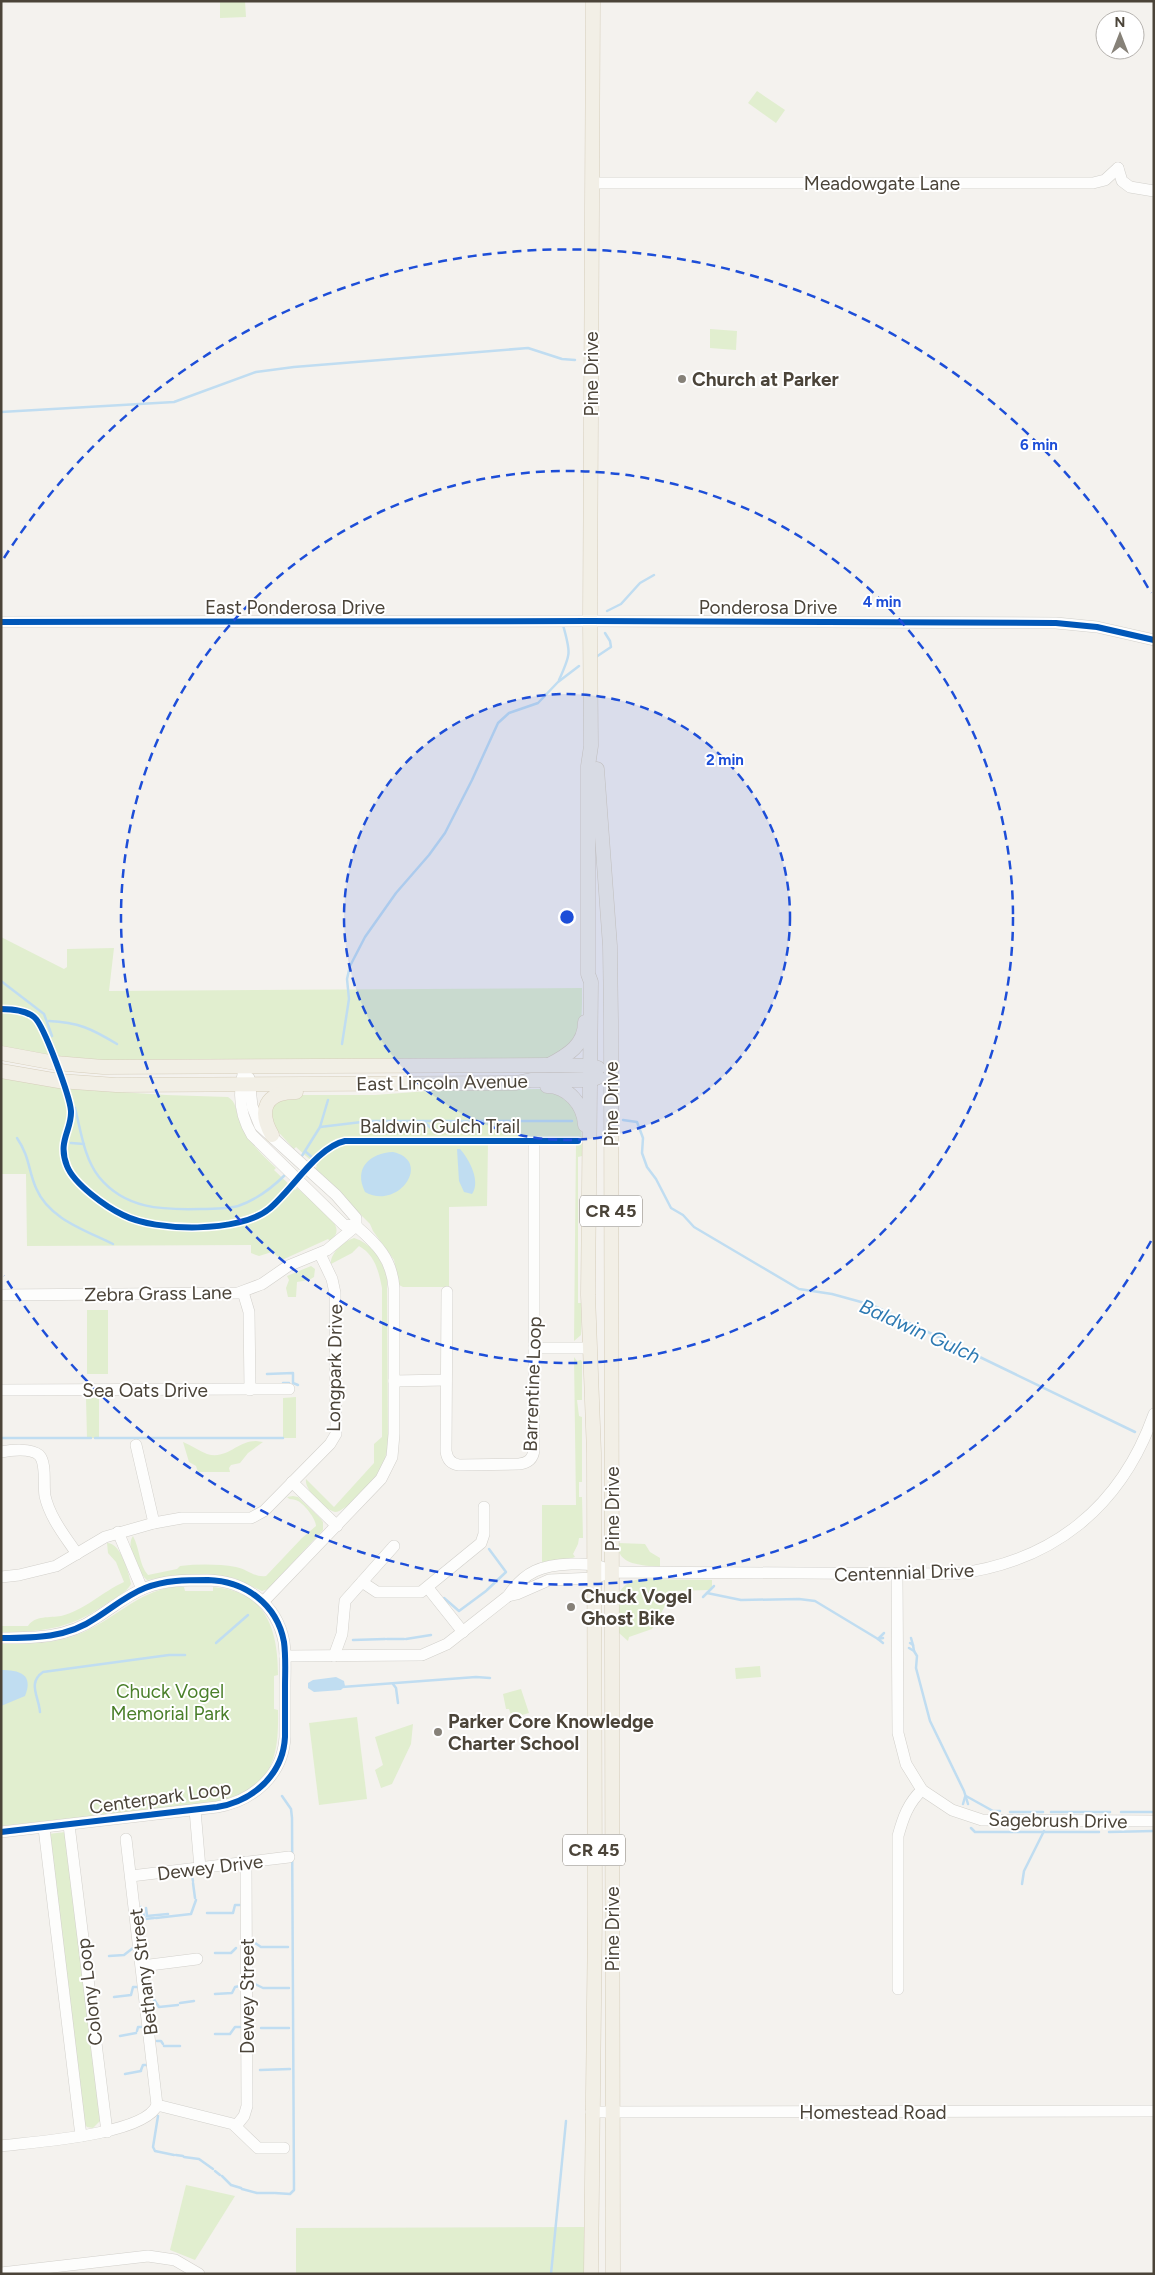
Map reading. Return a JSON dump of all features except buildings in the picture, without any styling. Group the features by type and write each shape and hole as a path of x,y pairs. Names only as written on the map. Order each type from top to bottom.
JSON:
{"main road":[{"name":"Pine Drive","path":"591,2274 591,2112 595,1945 594,1453 589,1348 588,1196 591,1183 591,982 588,974 588,766 591,746 593,1"},
{"name":"Pine Drive","path":"591,746 596,765 610,946 613,2274"},
{"path":"549,1066 574,1049 584,1034 585,982 588,974"},
{"name":"East Lincoln Avenue","path":"1,1053 44,1061 91,1066 549,1066 591,1073"},
{"name":"East Lincoln Avenue","path":"1,1071 47,1080 87,1084 516,1083 591,1073 611,1073"},
{"path":"516,1083 558,1088 572,1096 581,1108 584,1117 585,1183 588,1196"},
{"path":"272,1135 267,1125 265,1112 267,1104 275,1096 288,1092 339,1092 349,1084"}],"street":[{"name":"Meadowgate Lane","path":"593,183 1094,183 1105,180 1118,168 1122,181 1130,187 1154,191"},
{"name":"East Ponderosa Drive","path":"1,622 590,620"},
{"name":"Ponderosa Drive","path":"590,620 1056,623 1097,627 1154,640"},
{"path":"245,1067 246,1084 242,1111 248,1128 257,1141 344,1225 356,1226 380,1248 392,1270 394,1292 394,1444 390,1463 376,1485 263,1602"},
{"path":"246,1084 257,1120 262,1128 272,1135 336,1195 356,1218 356,1226"},
{"name":"Barrentine Loop","path":"447,1292 446,1451 450,1461 459,1465 525,1464 534,1453 534,1147"},
{"name":"Zebra Grass Lane","path":"1,1295 226,1294 243,1292 262,1284 288,1266 320,1254 333,1246 356,1226"},
{"name":"Longpark Drive","path":"1,1577 19,1575 56,1566 101,1538 118,1532 182,1518 255,1517 264,1511 330,1444 336,1432 335,1293 332,1279 320,1254"},
{"path":"243,1292 249,1312 250,1390"},
{"path":"534,1348 589,1348"},
{"path":"394,1381 446,1380"},
{"name":"Sea Oats Drive","path":"1,1390 289,1389"},
{"name":"Centennial Drive","path":"508,1596 549,1580 594,1578 612,1572 897,1575 972,1572 1014,1561 1053,1543 1086,1519 1119,1484 1142,1445 1154,1414"},
{"path":"136,1445 154,1523"},
{"path":"1,1452 29,1451 41,1457 48,1505 77,1554"},
{"path":"292,1482 337,1526"},
{"path":"362,1582 373,1591 381,1593 420,1592 428,1588 482,1542 484,1507"},
{"path":"118,1532 142,1590"},
{"path":"334,1656 342,1634 344,1603 394,1546"},
{"name":"Centennial Drive","path":"285,1656 422,1655 444,1646 508,1596 520,1582 542,1567 594,1564 612,1572"},
{"name":"Sagebrush Drive","path":"897,1575 898,1733 906,1764 922,1790 960,1814 994,1821 1154,1821"},
{"name":"Centerpark Loop","path":"1,1638 38,1638 66,1633 92,1621 142,1590 177,1581 216,1581 237,1585 263,1602 279,1625 285,1656 284,1741 281,1758 275,1770 262,1787 243,1800 225,1806 195,1810 1,1832"},
{"path":"428,1588 463,1632"},
{"path":"342,1634 351,1656"},
{"path":"898,1989 898,1836 911,1802 922,1790"},
{"path":"195,1810 200,1868"},
{"name":"Colony Loop","path":"69,1825 107,2132"},
{"name":"Colony Loop","path":"44,1828 81,2136"},
{"name":"Bethany Street","path":"126,1839 157,2105"},
{"name":"Dewey Drive","path":"131,1876 289,1857"},
{"name":"Dewey Street","path":"236,2126 244,2116 247,2106 246,1862"},
{"path":"142,1966 197,1959"},
{"path":"1,2146 107,2132 151,2113 157,2105 236,2126 258,2148 284,2148"},
{"name":"Homestead Road","path":"591,2112 1154,2111"},
{"path":"1,2273 148,2256 175,2260 198,2274"}],"green space":[{"path":"220,1 245,1 246,17 220,18"},
{"path":"757,91 785,110 776,123 748,103"},
{"path":"710,329 737,331 736,350 710,348"},
{"path":"1,937 64,969 67,967 67,949 114,948 109,991 582,988 581,1023 574,1041 567,1048 544,1059 104,1060 59,1057 1,1047"},
{"path":"1,1078 73,1089 228,1097 234,1103 241,1125 254,1145 276,1168 274,1170 295,1190 297,1188 330,1218 336,1227 336,1233 330,1241 328,1239 282,1260 272,1252 259,1256 251,1253 251,1245 27,1246 26,1174 1,1174"},
{"path":"541,1089 552,1092 573,1107 581,1129 582,1156 578,1157 578,1303 582,1303 581,1335 574,1341 576,1143 488,1143 487,1206 449,1207 449,1287 403,1287 399,1285 394,1260 370,1224 315,1169 317,1166 296,1147 294,1149 271,1124 272,1105 288,1095 375,1095 441,1090"},
{"path":"354,1238 366,1244 376,1254 387,1278 388,1445 383,1465 377,1476 352,1502 340,1511 335,1512 316,1499 308,1488 306,1479 334,1507 374,1463 374,1444 382,1437 382,1288 379,1276 373,1259 359,1246 352,1253 331,1264 331,1260 338,1248"},
{"path":"311,1266 315,1269 314,1277 297,1282 296,1297 288,1297 286,1288 289,1280 287,1276"},
{"path":"87,1310 108,1310 108,1374 87,1374"},
{"path":"574,1357 577,1361 581,1360 582,1362 582,1400 577,1400 579,1416 582,1417 582,1482 579,1482 579,1497 582,1497 583,1538 579,1538 573,1554 575,1557 567,1560 542,1562 542,1505 576,1505"},
{"path":"296,1397 296,1438 283,1438 283,1398"},
{"path":"86,1398 99,1398 99,1438 87,1438"},
{"path":"256,1441 263,1442 248,1453 240,1463 231,1465 229,1468 230,1472 198,1472 196,1466 189,1462 183,1442 204,1453 220,1455 243,1444"},
{"path":"287,1497 298,1497 320,1518 323,1522 323,1530 268,1589 262,1591 234,1578 216,1575 175,1575 147,1580 134,1559 131,1546 133,1536 143,1567 148,1575 177,1569 180,1566 222,1565 240,1568 258,1576 266,1576 316,1526 312,1516 304,1506 298,1501"},
{"path":"107,1543 112,1544 116,1548 126,1566 131,1584 124,1592 84,1617 59,1627 32,1631 1,1632 1,1626 28,1626 35,1620 61,1616 78,1610 124,1582 116,1562 108,1553"},
{"path":"618,1543 645,1544 650,1552 660,1558 660,1567 639,1565 626,1560 621,1556"},
{"path":"640,1579 712,1580 712,1587 709,1590 670,1591 665,1606 652,1629 629,1637 628,1641 619,1633 617,1599 624,1586"},
{"name":"Chuck Vogel Memorial Park","path":"173,1587 184,1587 185,1591 213,1591 213,1587 231,1590 246,1596 257,1604 265,1615 275,1642 278,1675 274,1676 274,1709 278,1710 278,1728 273,1758 268,1770 249,1789 217,1802 1,1826 1,1644 44,1643 74,1636 96,1626 148,1594"},
{"path":"760,1666 761,1677 736,1679 735,1668"},
{"path":"521,1689 529,1713 512,1718 509,1709 506,1709 503,1694"},
{"path":"357,1717 367,1799 319,1805 309,1723"},
{"path":"413,1724 411,1744 392,1784 381,1788 375,1770 383,1765 375,1737"},
{"path":"66,1832 100,2121 93,2128 87,2127 84,2124 48,1834"},
{"path":"186,2185 235,2196 195,2260 170,2250"},
{"path":"585,2227 585,2274 296,2274 296,2228"}],"water":[{"path":"457,1149 460,1149 473,1170 475,1183 472,1194 464,1192 459,1181"},
{"path":"393,1152 405,1157 410,1165 410,1174 406,1182 399,1190 389,1195 377,1196 365,1192 361,1176 366,1163 377,1155"},
{"path":"1,1670 19,1672 26,1678 28,1683 25,1696 1,1706"},
{"path":"336,1677 344,1681 345,1686 341,1690 314,1692 308,1688 308,1683 313,1680"}],"waterway":[{"path":"1,412 174,402 256,372 294,367 528,348 562,359 575,360"},
{"path":"607,611 621,604 640,583 654,575"},
{"path":"559,680 568,659 568,648 563,625"},
{"path":"596,657 611,647 605,633"},
{"path":"342,1044 349,999 347,979 350,966 365,937 396,893 429,855 445,833 498,723 509,713 538,703 558,682 579,666"},
{"name":"Baldwin Gulch","path":"1,981 44,1014 52,1036"},
{"path":"49,1021 84,1027 117,1044"},
{"name":"Baldwin Gulch","path":"300,1159 320,1127 328,1100"},
{"name":"Baldwin Gulch","path":"75,1108 84,1144 94,1170 109,1188 120,1196 132,1201 158,1208 172,1209 234,1207 258,1197 286,1174"},
{"name":"Baldwin Gulch","path":"623,1120 637,1122 643,1138 642,1153 647,1167 656,1179 671,1208 683,1215 694,1227 799,1289 832,1294 872,1305 1135,1432"},
{"name":"Baldwin Gulch","path":"320,1127 370,1121 572,1121"},
{"name":"Baldwin Gulch","path":"423,1121 431,1128"},
{"path":"17,1138 27,1157 36,1188 50,1208 69,1222 113,1244"},
{"path":"71,1143 84,1144"},
{"path":"306,1152 314,1159"},
{"path":"267,1374 293,1373 293,1383 298,1385"},
{"path":"283,1383 289,1383"},
{"path":"1,1438 91,1438"},
{"path":"95,1438 283,1438"},
{"path":"487,1590 506,1572 489,1549"},
{"path":"703,1597 714,1586"},
{"path":"444,1598 459,1611 486,1591"},
{"path":"707,1593 741,1600 799,1599 815,1601 878,1639 883,1638"},
{"path":"216,1643 248,1615"},
{"path":"883,1643 878,1639 884,1633"},
{"path":"406,1639 431,1635"},
{"path":"911,1638 913,1645"},
{"path":"353,1640 385,1639"},
{"path":"387,1639 404,1639"},
{"path":"910,1643 913,1645 914,1651"},
{"path":"909,1648 917,1656 916,1668 930,1721 964,1791 968,1804"},
{"path":"40,1712 35,1686 38,1676 43,1672 169,1655 185,1655"},
{"path":"342,1687 476,1677 490,1678"},
{"path":"393,1684 396,1688 398,1703"},
{"path":"275,2193 290,2194 294,2190 292,1818 291,1809 282,1796"},
{"path":"966,1796 993,1811 1000,1811"},
{"path":"963,1804 965,1797"},
{"path":"1010,1812 1043,1812"},
{"path":"1051,1812 1110,1812"},
{"path":"1121,1812 1154,1812"},
{"path":"971,1828 975,1832 1099,1832"},
{"path":"1022,1884 1024,1871 1044,1831"},
{"path":"1109,1832 1154,1831"},
{"path":"192,1876 193,1881"},
{"path":"193,1883 195,1898"},
{"path":"156,1918 191,1914 196,1900"},
{"path":"207,1913 233,1913 235,1905 240,1905"},
{"path":"141,1907 145,1919 154,1918"},
{"path":"146,1908 147,1916 168,1914"},
{"path":"255,1943 261,1947 288,1947"},
{"path":"109,1956 124,1955 133,1948"},
{"path":"215,1953 231,1953 236,1948"},
{"path":"255,1984 263,1988 289,1988"},
{"path":"215,1994 232,1993 235,1987 240,1986"},
{"path":"114,1997 131,1995 133,1987 138,1987"},
{"path":"151,1995 159,2007 178,2005"},
{"path":"180,2003 194,2001"},
{"path":"137,2031 138,2027 143,2027"},
{"path":"215,2034 230,2034 235,2027 240,2027"},
{"path":"261,2028 289,2028"},
{"path":"120,2036 136,2033"},
{"path":"157,2041 161,2041 163,2044"},
{"path":"164,2046 180,2046"},
{"path":"141,2070 143,2065 147,2065"},
{"path":"260,2070 290,2069"},
{"path":"125,2074 141,2071"},
{"path":"158,2116 153,2147 155,2151 174,2155"},
{"path":"551,2274 566,2121"},
{"path":"176,2155 183,2156"},
{"path":"184,2157 199,2159 213,2169"},
{"path":"215,2171 220,2175"},
{"path":"222,2176 231,2185 241,2188"},
{"path":"242,2189 257,2193 274,2193"}],"cycle path":[{"path":"1,622 590,621 1056,623 1097,627 1154,640"},
{"name":"Baldwin Gulch Trail","path":"1,1009 23,1011 34,1017 50,1047 70,1103 71,1118 64,1143 64,1157 71,1173 83,1187 100,1201 123,1215 138,1221 156,1225 198,1227 219,1226 256,1217 278,1201 305,1170 325,1151 345,1141 578,1141"},
{"path":"1,1638 50,1636 74,1630 138,1591 153,1585 184,1580 222,1581 246,1590 267,1606 280,1628 284,1642 285,1664 285,1737 283,1751 279,1763 264,1784 243,1799 217,1807 1,1832"}],"place":[{"name":"Church at Parker","path":"682,379"},
{"name":"Chuck Vogel Ghost Bike","path":"571,1607"},
{"name":"Parker Core Knowledge Charter School","path":"438,1732"}]}
